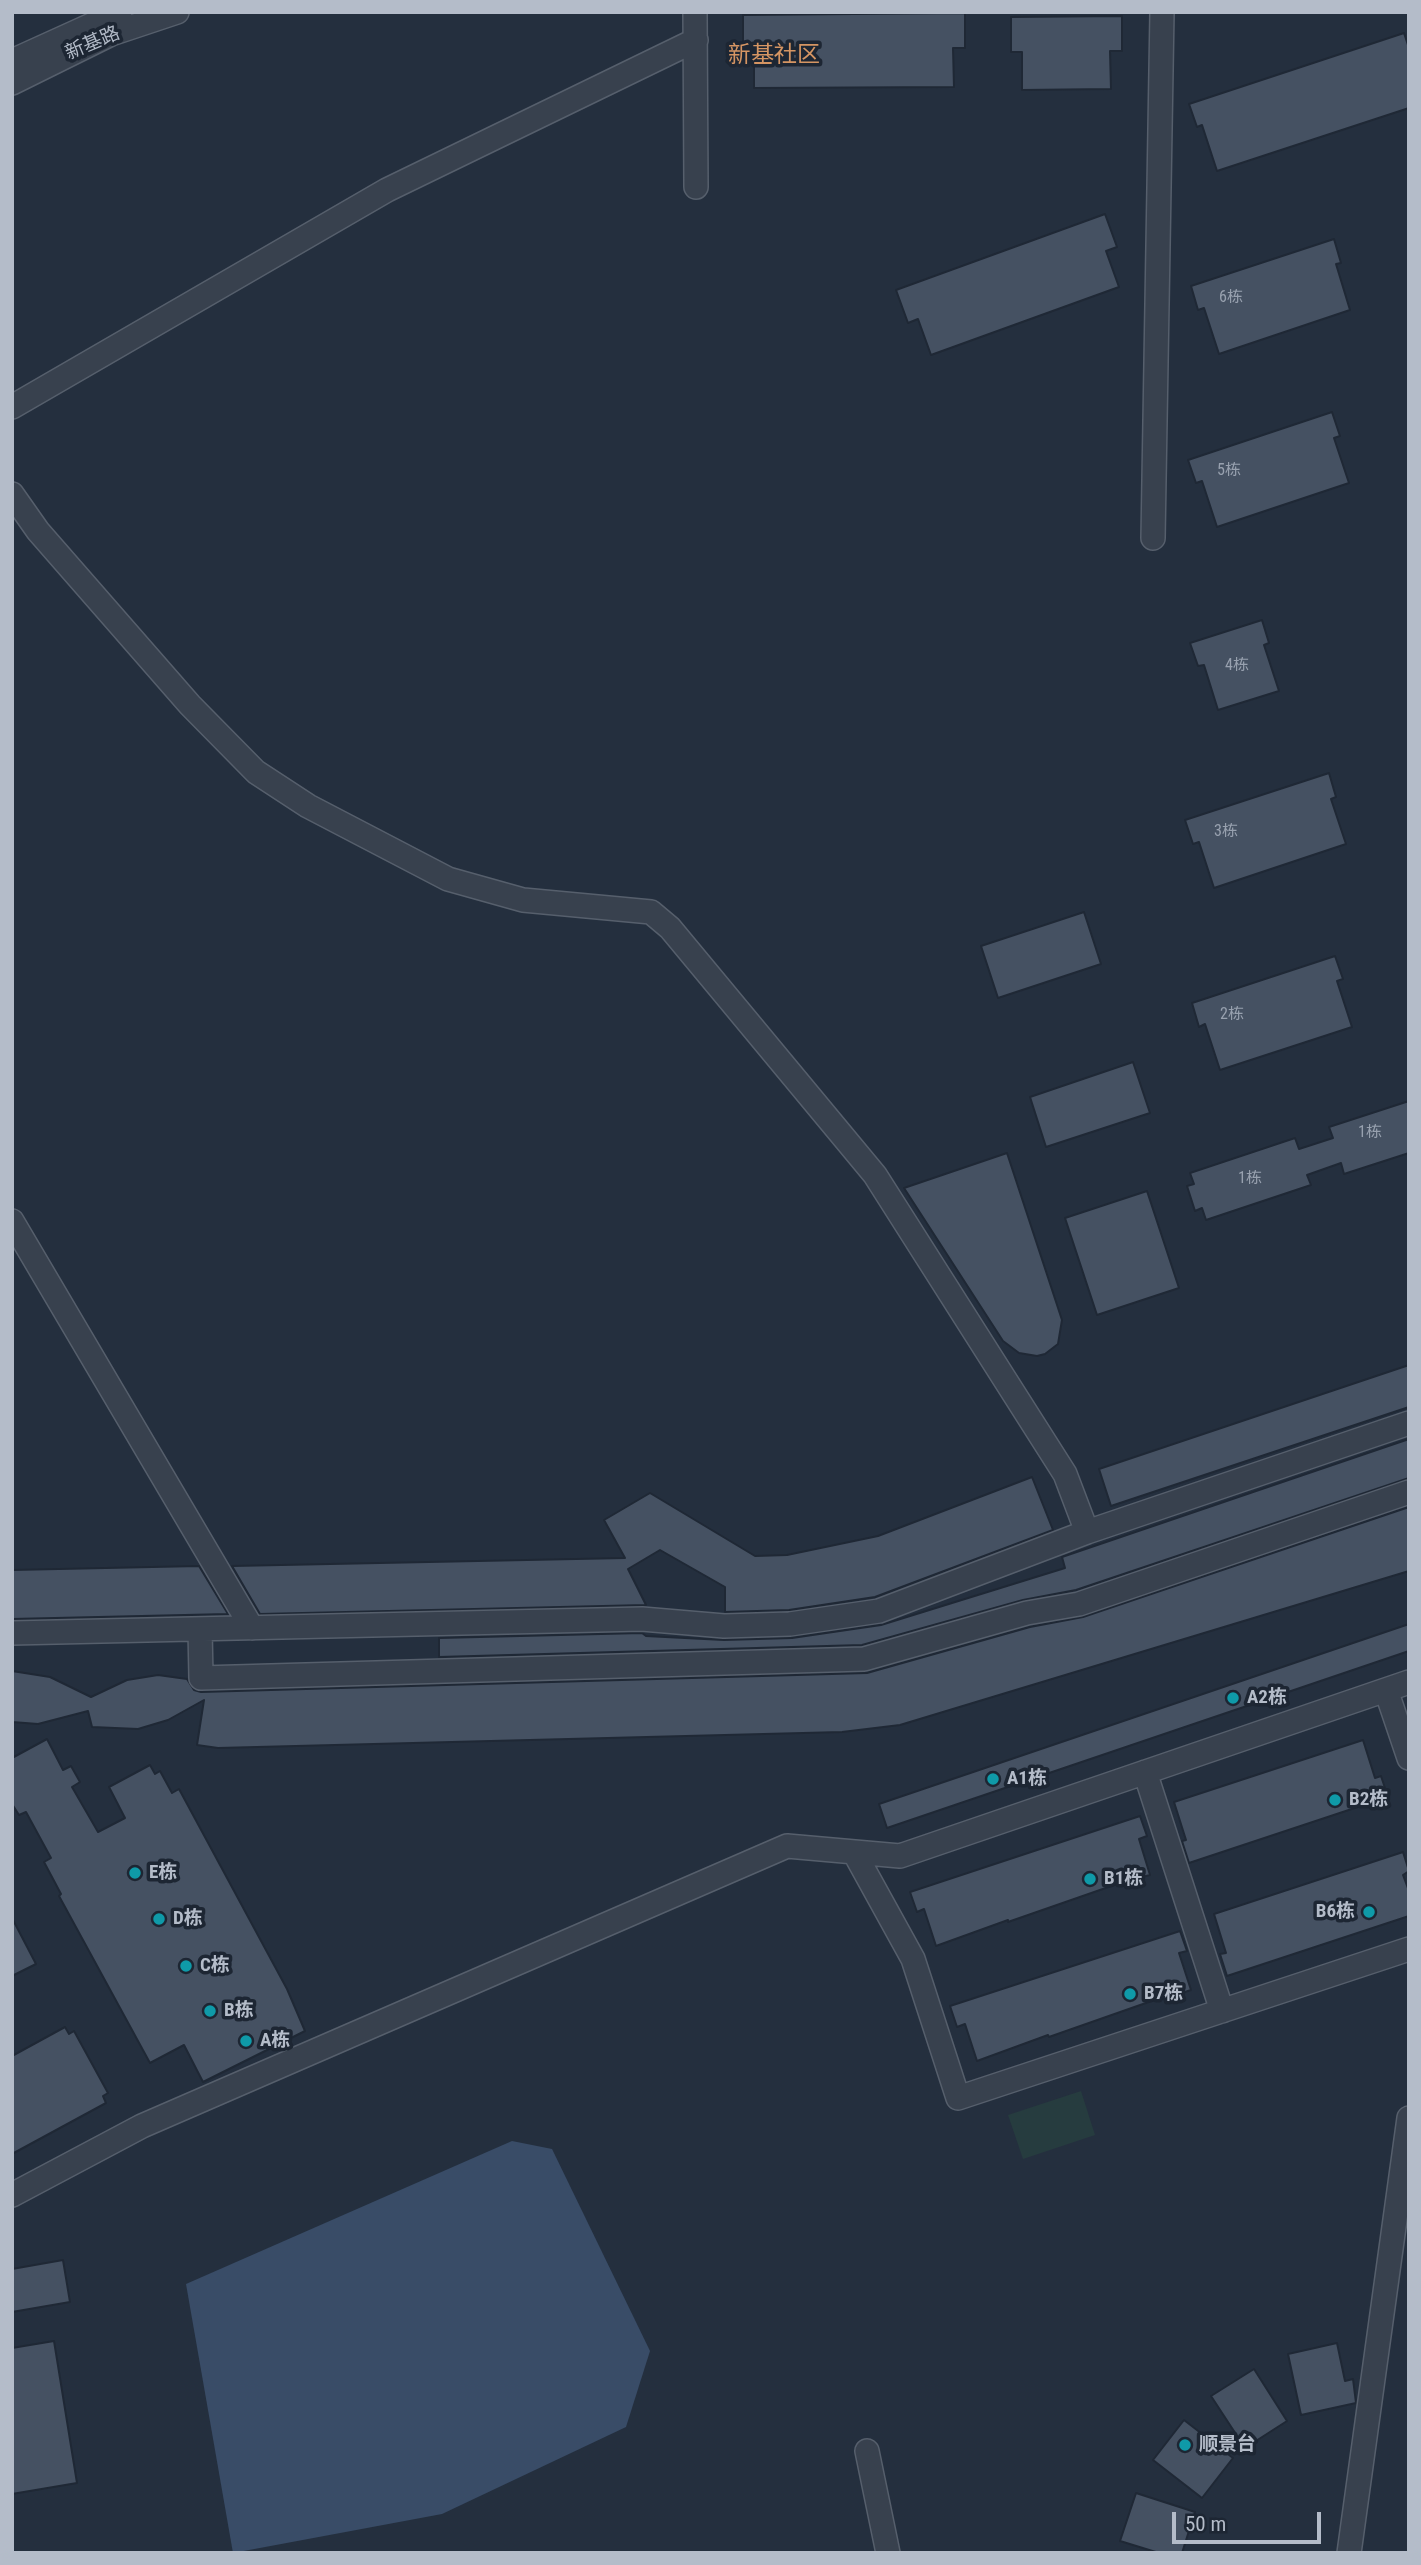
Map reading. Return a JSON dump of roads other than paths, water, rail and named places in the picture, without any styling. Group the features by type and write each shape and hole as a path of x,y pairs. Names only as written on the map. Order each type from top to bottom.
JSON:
{"street":[{"name":"新基路","path":"12,61 120,12"},
{"name":"新基路","path":"12,83 111,34 177,12"},
{"path":"695,12 696,187"},
{"path":"1153,538 1162,12"},
{"path":"15,400 387,190 695,40"},
{"path":"12,494 38,531 190,705 256,772 307,806 448,879 523,900 651,912 670,928 875,1175 1065,1474 1087,1532"},
{"path":"12,1221 252,1628"},
{"path":"12,1633 642,1619 724,1626 790,1624 879,1611 1087,1532 1409,1423"},
{"path":"200,1629 201,1678 864,1659 1027,1613 1079,1604 1409,1492"},
{"path":"12,2194 142,2126 787,1846 900,1856 1409,1682"},
{"path":"1387,1690 1409,1758"},
{"path":"1145,1772 1222,2011"},
{"path":"854,1852 913,1959 958,2098 1409,1949"},
{"path":"1349,2553 1409,2118"},
{"path":"867,2451 888,2553"}],"water":[{"path":"512,2141 552,2149 650,2351 626,2427 442,2514 233,2553 186,2284"}],"place":[{"name":"A2栋","path":"1233,1698"},
{"name":"A1栋","path":"993,1779"},
{"name":"B2栋","path":"1335,1800"},
{"name":"E栋","path":"135,1873"},
{"name":"B1栋","path":"1090,1879"},
{"name":"B6栋","path":"1369,1912"},
{"name":"D栋","path":"159,1919"},
{"name":"C栋","path":"186,1966"},
{"name":"B7栋","path":"1130,1994"},
{"name":"B栋","path":"210,2011"},
{"name":"A栋","path":"246,2041"},
{"name":"顺景台","path":"1185,2445"}],"district":[{"name":"新基社区","path":"774,56"}]}
